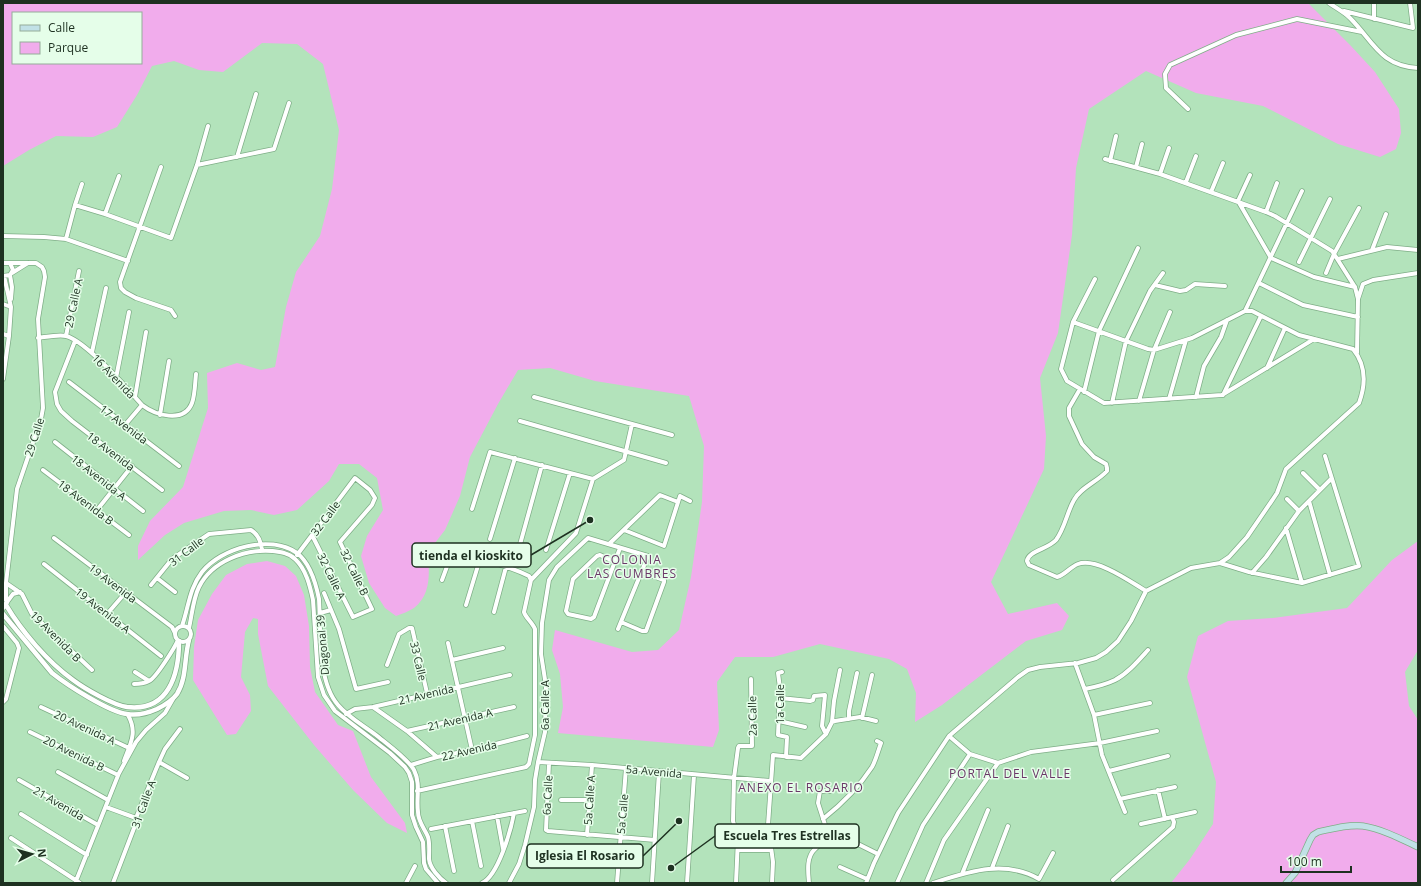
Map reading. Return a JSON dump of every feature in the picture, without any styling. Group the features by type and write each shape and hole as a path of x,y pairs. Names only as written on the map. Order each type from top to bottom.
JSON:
{"main road":[{"path":"1286,883 1295,874 1310,840 1313,835 1318,832 1352,826 1362,826 1387,834 1418,847"}],"street":[{"path":"1329,3 1350,18 1380,54 1394,63 1412,68 1418,68"},
{"path":"1374,3 1374,19"},
{"path":"1338,9 1413,28 1410,3"},
{"path":"1188,109 1166,88 1165,74 1170,65 1236,35 1298,19 1362,32"},
{"path":"237,157 256,94"},
{"path":"197,165 274,149 289,103"},
{"path":"75,205 105,214 171,238 197,165 208,126"},
{"path":"1110,161 1116,136"},
{"path":"1136,167 1142,144"},
{"path":"1160,174 1169,148"},
{"path":"1186,182 1196,156"},
{"path":"840,867 866,881 898,813 949,736 1018,677 1028,670 1040,667 1075,663 1096,658 1106,652 1118,641 1131,621 1146,591 1191,568 1220,563 1229,557 1247,537 1277,492 1286,469 1359,403 1364,390 1365,380 1363,368 1357,353 1358,299 1356,287 1334,254 1275,216 1266,212 1186,182 1105,159"},
{"path":"1211,192 1223,163"},
{"path":"160,167 120,282 121,288 125,292 136,298 171,310 175,316"},
{"path":"1238,201 1250,175"},
{"path":"105,214 119,176"},
{"path":"1266,212 1277,183"},
{"path":"66,239 82,184"},
{"path":"1245,311 1302,191"},
{"path":"1299,262 1330,199"},
{"path":"1238,201 1271,258 1314,277 1356,287"},
{"path":"1326,273 1334,254 1359,208"},
{"path":"1372,250 1386,214"},
{"path":"3,236 44,236 66,239 128,261"},
{"path":"1338,259 1387,247 1418,250"},
{"path":"1084,392 1099,331 1138,248"},
{"path":"3,263 28,263"},
{"path":"3,378 9,336 11,306 11,274 13,267 10,263"},
{"path":"11,301 4,276 11,274 28,263"},
{"name":"29 Calle","path":"5,602 17,489 41,419 43,408 38,319 45,277 42,267 36,263 28,263"},
{"name":"29 Calle A","path":"66,336 79,271"},
{"path":"1112,403 1126,341 1155,285 1163,273"},
{"path":"1358,299 1363,284 1373,280 1418,273"},
{"path":"1095,279 1073,322 1061,369 1067,381 1102,403 1222,396 1314,339"},
{"path":"1259,283 1303,305 1358,317"},
{"path":"1155,285 1180,291 1186,290 1195,284 1225,286"},
{"path":"92,352 106,288"},
{"path":"3,304 11,306"},
{"path":"1073,322 1154,350 1186,340 1245,311 1252,311 1299,335 1348,347 1357,353"},
{"path":"116,378 129,312"},
{"path":"1139,401 1154,350 1170,312"},
{"path":"1222,396 1261,316"},
{"path":"1196,397 1204,366 1221,337 1227,320"},
{"path":"1267,368 1285,328"},
{"path":"135,397 146,332"},
{"path":"3,334 9,336"},
{"path":"38,338 66,336"},
{"name":"16 Avenida","path":"66,336 92,352 142,405 149,410 160,414 175,415 188,409 192,402 196,374"},
{"path":"1169,399 1186,340"},
{"name":"18 Avenida","path":"75,341 55,392 57,404 61,411 162,490"},
{"path":"160,414 169,361"},
{"name":"17 Avenida","path":"69,382 180,466"},
{"path":"1080,389 1069,408 1069,416 1082,444 1094,457 1106,464 1107,471 1074,499 1055,541 1030,555 1027,562 1029,565 1057,577 1062,576 1077,564 1088,562 1104,568 1146,591"},
{"path":"534,397 672,435"},
{"path":"125,425 142,405"},
{"path":"520,421 666,463"},
{"path":"413,791 526,767 529,764 535,736 535,629 533,623 524,612 531,580 576,533 593,479 624,460 632,424"},
{"name":"18 Avenida A","path":"55,442 143,511"},
{"path":"472,510 490,452 593,479"},
{"path":"1220,563 1302,583 1359,566 1325,456"},
{"path":"490,539 515,458"},
{"path":"97,510 132,466"},
{"path":"518,548 542,466"},
{"name":"18 Avenida B","path":"43,470 129,535"},
{"path":"546,550 570,473"},
{"path":"1303,473 1320,490"},
{"name":"32 Calle","path":"295,559 355,478 370,490 375,498"},
{"path":"1252,572 1266,558 1299,511 1331,478"},
{"path":"618,629 648,556 609,544 660,495 678,502"},
{"path":"624,530 664,546 680,496 690,500"},
{"name":"32 Calle B","path":"353,617 372,609 340,542 372,506 375,498"},
{"path":"1287,499 1299,511"},
{"path":"1309,501 1330,575"},
{"path":"1286,528 1302,583"},
{"name":"31 Calle","path":"151,585 172,559 209,534 251,530 261,544"},
{"name":"32 Calle A","path":"312,535 353,617"},
{"name":"19 Avenida","path":"54,538 172,627 175,633"},
{"name":"6a Calle A","path":"509,883 519,864 525,845 534,807 535,780 545,732 546,686 541,654 542,623 550,580 557,567 588,538 609,544"},
{"path":"261,544 262,550"},
{"path":"20,592 13,594 5,602 11,614 34,643 58,668 88,690 126,707 138,707 152,704 162,698 170,688 176,672 178,640 175,633 180,627 194,583 203,570 216,559 238,548 261,544 280,546 290,549 298,554"},
{"path":"615,562 598,555 574,579 566,611 568,614 593,618 615,562 620,548"},
{"path":"118,775 136,742 146,730 165,713 181,686 187,648 192,635 189,628 195,597 200,586 209,574 230,559 262,550 279,552 295,559"},
{"path":"442,580 452,553 480,559 506,567 529,576 531,580"},
{"name":"Diagonal 39","path":"298,554 307,565 316,588 320,613 322,654 326,685 339,706 394,749 411,765 417,779 419,790 417,812 421,825 429,841 430,862 438,875 446,883"},
{"name":"Diagonal 39","path":"295,559 307,578 311,589 316,655 321,687 328,702 335,711 390,753 405,767 411,777 413,791 412,816 423,842 424,863 426,869 434,881 438,883"},
{"path":"466,606 480,559"},
{"name":"19 Avenida A","path":"44,564 161,656"},
{"path":"494,612 506,567"},
{"path":"621,622 642,631 646,631 664,580 642,572"},
{"path":"157,578 175,592"},
{"name":"29 Calle","path":"3,589 6,583"},
{"name":"19 Avenida B","path":"6,583 20,592 32,614 92,670"},
{"path":"107,614 126,592"},
{"path":"324,593 339,629 356,689 388,682"},
{"path":"320,613 331,610"},
{"path":"3,614 52,673 72,688 117,712 128,715 150,712 167,704 176,695"},
{"path":"3,626 17,643 19,652 6,699 3,702"},
{"path":"180,627 185,626 189,628"},
{"name":"19 Avenida","path":"172,627 180,627"},
{"name":"33 Calle","path":"387,665 399,634 409,628 412,628 427,693"},
{"path":"178,640 183,642 189,640"},
{"path":"134,684 152,680 176,646 178,640"},
{"path":"448,643 472,750"},
{"path":"452,660 502,648"},
{"path":"1085,690 1116,680 1148,650"},
{"path":"1075,663 1094,715 1102,755 1126,812"},
{"path":"772,883 773,868 768,825 773,754 801,758 826,734 832,722 834,701 840,670"},
{"path":"135,672 149,681"},
{"name":"1a Calle","path":"782,672 778,673 780,688 778,735 787,737 786,757"},
{"path":"849,719 857,673"},
{"path":"862,718 872,674"},
{"name":"21 Avenida","path":"347,713 355,709 373,707 427,693 510,675"},
{"name":"2a Calle","path":"736,883 739,850 738,838 733,820 734,778 739,746 752,746 751,679"},
{"path":"780,698 810,701 814,696 825,695 822,726 826,734"},
{"path":"1094,715 1150,703"},
{"name":"20 Avenida A","path":"41,707 129,748"},
{"path":"373,707 407,731 437,757"},
{"name":"21 Avenida A","path":"407,731 514,707"},
{"path":"343,718 347,713"},
{"path":"11,838 78,882 133,737 133,728 128,715"},
{"path":"832,722 862,718 876,721"},
{"path":"779,721 805,727"},
{"name":"31 Calle A","path":"112,883 159,762 165,749 180,729"},
{"path":"949,736 970,754 998,763 1031,752 1100,743 1157,731"},
{"name":"20 Avenida B","path":"30,732 118,775"},
{"name":"22 Avenida","path":"411,765 437,757 527,736"},
{"path":"823,819 840,805 855,789 872,766 881,743 877,741"},
{"path":"897,883 923,825 970,754"},
{"path":"1109,771 1168,756"},
{"path":"159,762 188,778"},
{"name":"5a Avenida","path":"538,762 592,765 770,781"},
{"name":"6a Calle","path":"549,763 546,830 587,835"},
{"path":"926,883 944,840 998,763"},
{"name":"5a Calle A","path":"587,835 588,800 592,765"},
{"name":"5a Calle","path":"617,883 626,768"},
{"path":"58,772 108,800"},
{"path":"652,883 660,772"},
{"path":"687,883 694,775"},
{"name":"21 Avenida","path":"19,780 98,826"},
{"path":"1120,799 1175,787"},
{"path":"1158,790 1165,819"},
{"path":"810,883 808,866 811,853 827,838 828,834 818,803 820,791 831,791"},
{"path":"561,800 588,800"},
{"path":"106,807 136,818"},
{"path":"962,874 988,810"},
{"path":"431,829 525,811"},
{"path":"1141,824 1195,812"},
{"path":"484,883 494,873 511,830 514,813"},
{"path":"21,814 87,855"},
{"path":"497,816 503,850"},
{"path":"1113,880 1173,827 1174,822 1172,817"},
{"path":"472,821 481,866"},
{"path":"445,826 454,871"},
{"path":"992,868 1008,826"},
{"path":"587,835 655,840"},
{"path":"856,843 878,854"},
{"path":"739,850 771,850"},
{"path":"933,883 962,874 992,868 1000,868 1030,874 1039,880 1053,853"},
{"path":"406,883 415,866"}],"green space":[{"path":"3,3 1308,3 1375,72 1399,109 1401,133 1396,149 1380,157 1338,144 1263,106 1196,93 1146,71 1089,109 1076,168 1072,235 1058,333 1040,378 1046,436 1044,469 991,582 1008,614 1057,603 1069,616 1062,630 1026,641 942,705 915,722 916,693 907,669 889,659 820,644 773,657 735,657 717,682 719,730 713,747 558,733 563,707 560,674 552,650 555,630 632,652 658,650 679,630 691,577 702,502 704,446 689,396 595,381 550,368 518,370 470,457 460,496 445,530 428,552 429,575 427,589 424,596 414,608 396,616 385,608 369,583 361,556 367,536 383,510 377,478 359,464 339,464 329,481 297,510 274,515 251,510 224,511 184,523 165,535 138,560 138,546 150,521 183,487 208,408 207,373 237,363 261,370 275,367 286,307 296,272 320,236 332,189 339,130 323,64 297,44 262,43 223,72 199,70 174,61 152,66 137,95 117,127 93,137 56,136 3,166"},
{"path":"1418,541 1418,650 1405,672 1409,706 1418,720 1418,883 1171,883 1190,859 1213,824 1216,782 1187,677 1198,636 1228,621 1273,618 1347,608 1392,560"},
{"path":"267,561 285,566 296,576 304,595 309,626 310,667 315,692 338,725 353,731 371,777 405,823 407,833 387,823 353,790 314,745 268,686 258,634 258,619 253,618 245,632 241,677 250,695 251,711 236,734 227,735 193,680 194,647 198,620 212,594 226,575 247,564"}],"place":[{"name":"tienda el kioskito","path":"590,520"},
{"name":"Iglesia El Rosario","path":"679,821"},
{"name":"Escuela Tres Estrellas","path":"671,868"}],"district":[{"name":"COLONIA LAS CUMBRES","path":"632,566"},
{"name":"PORTAL DEL VALLE","path":"1010,773"},
{"name":"ANEXO EL ROSARIO","path":"801,787"}]}
